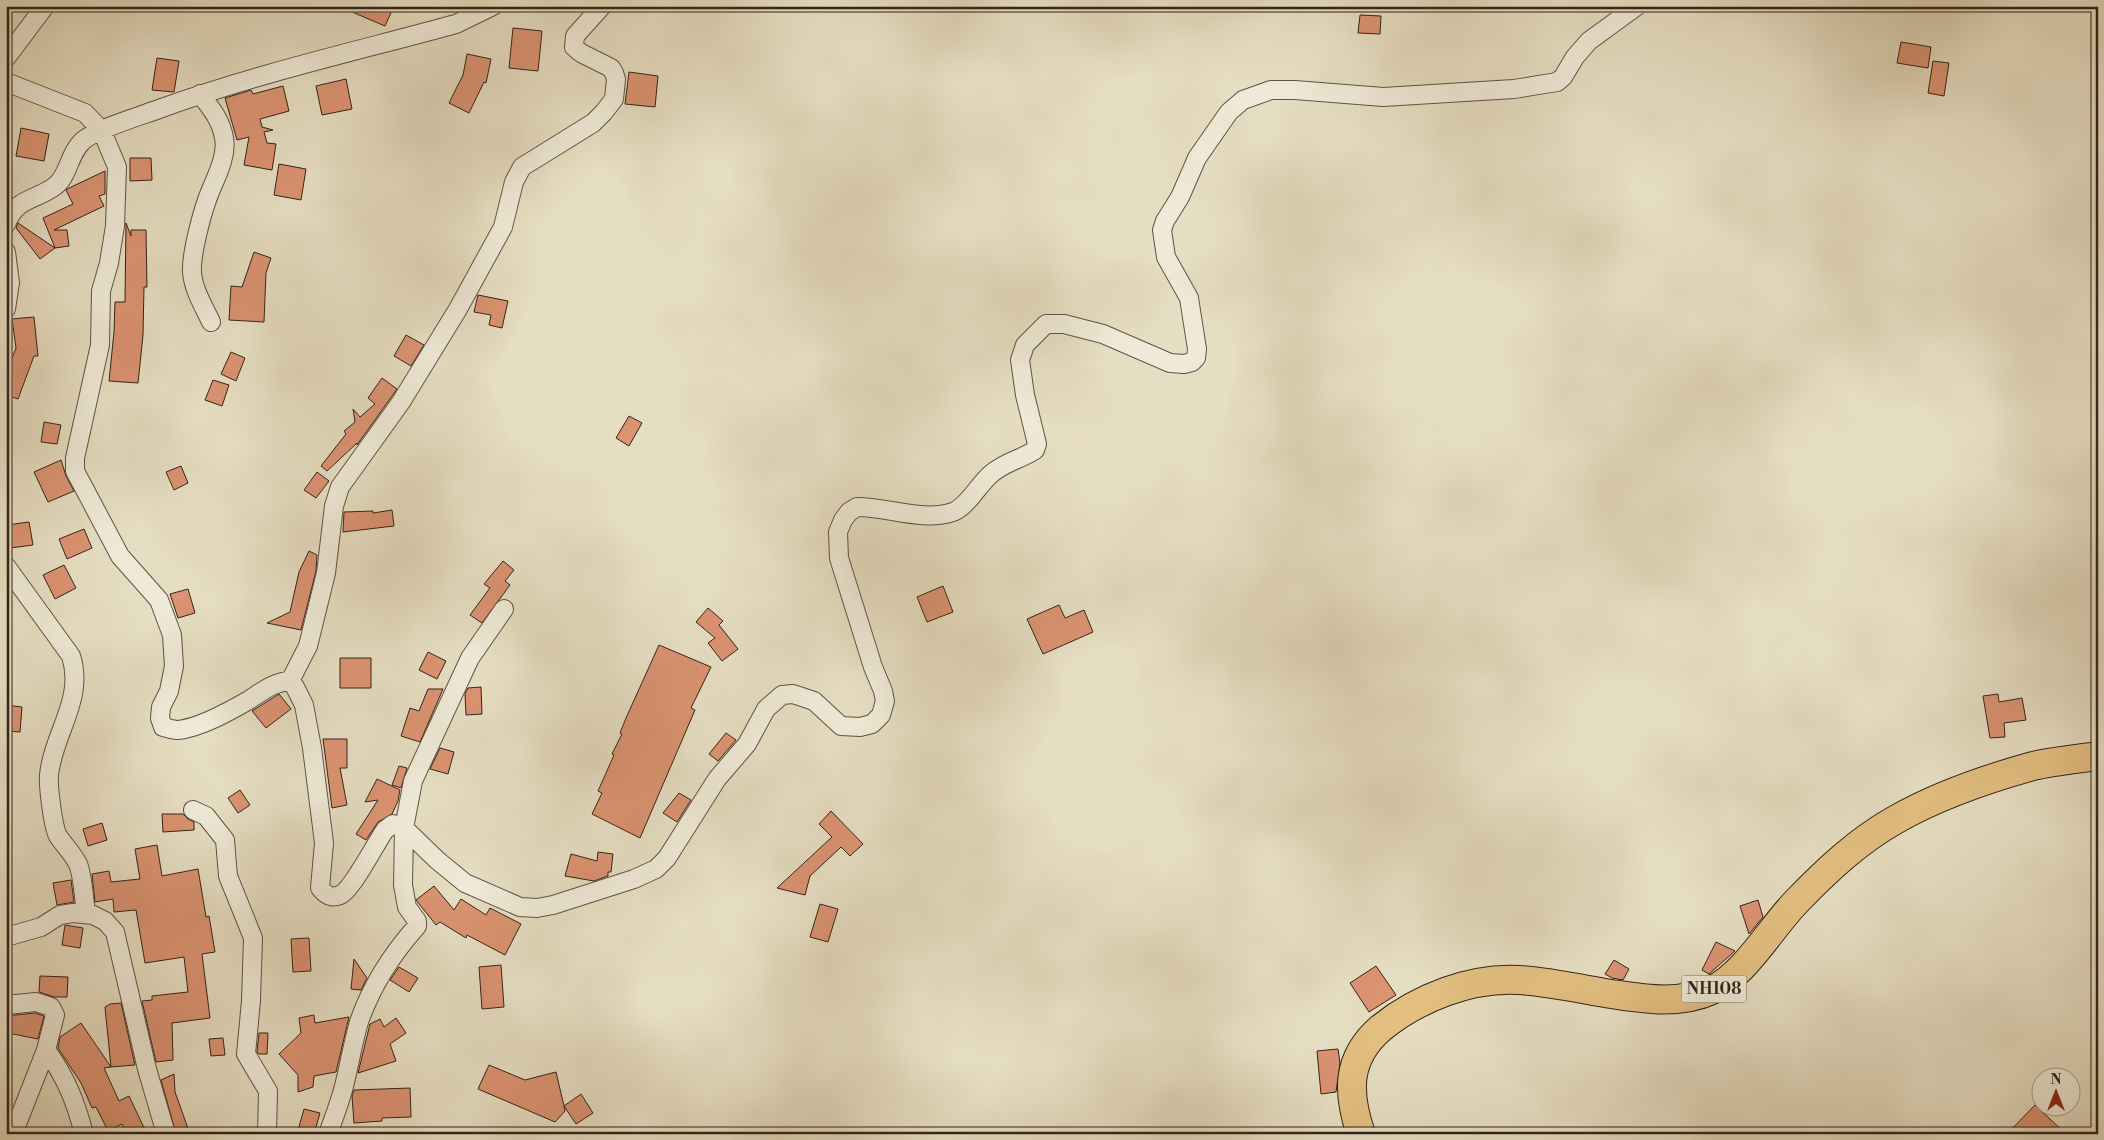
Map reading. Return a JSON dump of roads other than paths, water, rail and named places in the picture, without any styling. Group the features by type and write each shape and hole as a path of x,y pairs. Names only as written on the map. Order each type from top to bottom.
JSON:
{"highway":[{"name":"NH108","path":"1362,1134 1354,1114 1352,1089 1353,1073 1360,1053 1371,1037 1394,1018 1421,1002 1454,989 1484,982 1518,980 1662,1000 1686,998 1713,990 1739,972 1792,906 1820,877 1858,845 1895,820 1953,792 2025,769 2098,756"}],"street":[{"path":"6,58 45,6"},
{"path":"6,224 18,205 55,186 61,179 76,148 86,138 200,94 456,24 493,6"},
{"path":"290,681 308,646 326,573 334,506 340,487 402,402 458,309 504,227 514,182 522,167 593,122 614,99 616,79 611,68 581,53 574,46 575,36 602,6"},
{"path":"6,82 85,113 102,131 117,167 115,226 109,263 101,291 100,345 75,458 75,471 120,556 159,600 172,635 174,666 169,691 161,707 160,718 163,727 177,730 190,727 218,716 270,686 290,681 296,686 304,706 312,748 324,842 320,888 326,895 333,897 341,895 350,886 390,825 397,824 465,882 520,907 537,908 554,905 634,879 656,869 667,858 717,779 747,744 766,709 782,695 793,694 814,700 841,726 860,727 872,724 881,715 885,701 883,691 873,667 839,558 838,532 849,512 857,507 919,514 953,512 963,507 973,492 990,474 1006,462 1035,450 1037,444 1025,395 1020,360 1025,344 1036,332 1046,324 1064,324 1103,334 1170,364 1184,364 1192,362 1196,358 1197,349 1189,298 1166,258 1162,230 1165,221 1180,197 1197,158 1229,112 1243,100 1271,90 1295,90 1383,98 1514,89 1557,82 1563,77 1575,57 1589,41 1637,6"},
{"path":"200,94 215,113 225,139 224,153 206,204 192,272 194,285 211,322"},
{"path":"6,252 10,282 6,310"},
{"path":"6,566 71,656 75,668 73,698 52,763 50,783 57,834 78,864 86,913"},
{"path":"328,1134 344,1085 351,1051 363,1012 389,962 417,926 417,921 409,912 404,896 404,828 413,780 470,658 504,609"},
{"path":"193,810 206,816 225,840 228,876 253,938 251,1001 246,1054 268,1091 267,1134"},
{"path":"6,937 41,927 60,915 86,913 105,921 115,932 147,1069 166,1134"},
{"path":"6,1005 36,1002 51,1006 56,1015 46,1050 13,1134"},
{"path":"46,1050 64,1077 76,1104 84,1134"}]}
